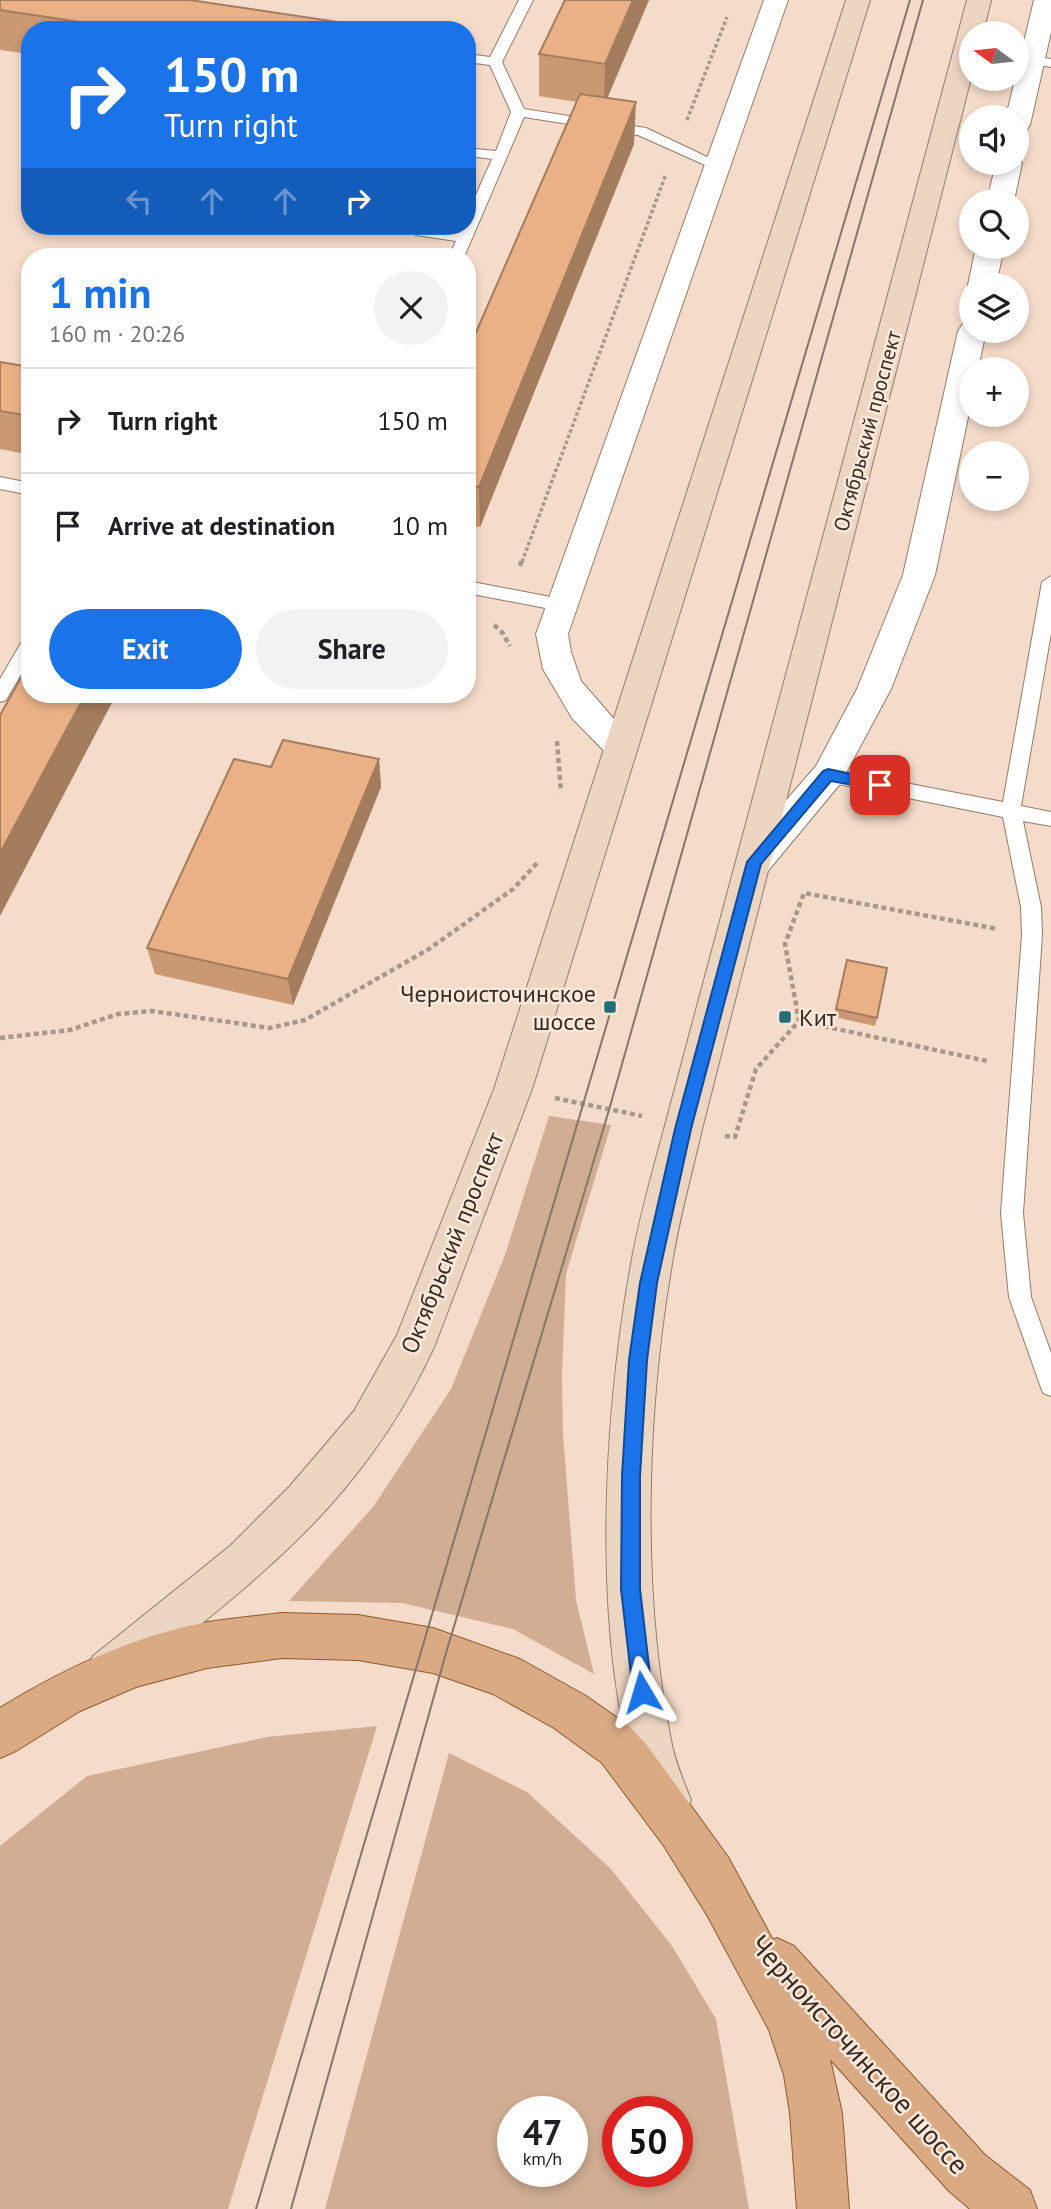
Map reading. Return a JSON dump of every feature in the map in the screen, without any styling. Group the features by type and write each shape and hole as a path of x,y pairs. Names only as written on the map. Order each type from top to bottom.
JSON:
{"main road":[{"name":"Октябрьский проспект","path":"105,1676 134,1647 213,1590 264,1544 323,1482 370,1423 407,1357 442,1280 468,1202 513,1089 858,0"},
{"name":"Октябрьский проспект","path":"672,1815 650,1746 630,1589 631,1476 638,1360 648,1283 683,1129 979,0"},
{"name":"Черноисточинское шоссе","path":"0,1735 45,1706 105,1676 182,1651 256,1637 299,1635 353,1638 446,1653 479,1663 552,1700 619,1748 672,1815 712,1872 742,1925 763,1973 785,2008 804,2055 817,2108 823,2209"},
{"name":"Черноисточинское шоссе","path":"0,1720 45,1706"},
{"name":"Черноисточинское шоссе","path":"742,1925 967,2173 1011,2209"}],"street":[{"path":"621,747 585,713 560,676 553,657 552,634 776,0"},
{"path":"1024,105 1041,61 1046,0"},
{"name":"Октябрьский проспект","path":"754,862 828,775 874,689 919,575 969,343"}],"lane":[{"path":"495,62 526,0"},
{"path":"476,59 495,62"},
{"path":"476,212 518,112 495,62"},
{"path":"518,112 641,131 719,166"},
{"path":"476,153 501,156"},
{"path":"451,235 465,237 460,248"},
{"path":"0,483 21,487"},
{"path":"1051,582 1011,811 1041,909 1032,935 1012,1213 1020,1297 1051,1385"},
{"path":"476,588 561,605"},
{"path":"0,695 21,659"},
{"path":"828,775 1051,819"}],"path":[{"path":"509,594 729,12"},
{"path":"492,622 502,632 513,652"},
{"path":"552,732 558,744 561,797"},
{"path":"0,1038 70,1030 118,1014 152,1011 270,1028 305,1020 429,949 513,888 542,857"},
{"path":"799,1021 785,944 804,892 1032,935"},
{"path":"513,1089 609,1110 624,1110 683,1129 735,1137 756,1069 799,1021"},
{"path":"799,1021 1022,1068"}],"shaded area":[{"path":"549,1116 611,1125 566,1274 562,1374 563,1435 576,1600 594,1674 513,1629 402,1603 289,1601 373,1507 451,1389 505,1255"},
{"path":"377,1726 228,2209 0,2209 0,1846 87,1776 267,1737"},
{"path":"449,1753 527,1792 611,1869 672,1946 716,2019 749,2209 325,2209"}],"building":[{"path":"0,0 190,0 331,21 73,21 0,10"},
{"path":"565,0 633,0 605,64 539,54"},
{"path":"580,94 636,102 479,487 476,486 476,332"},
{"path":"0,362 21,366 21,414 0,411"},
{"path":"21,678 21,703 81,703 0,853 0,715"},
{"path":"283,740 379,759 288,979 147,948 234,759 271,767"},
{"path":"847,960 887,968 877,1018 836,1009"}],"tram line":[{"path":"256,2209 910,0"},
{"path":"291,2209 446,1653 609,1110 923,0"}],"place":[{"name":"Черноисточинское шоссе","path":"610,1007"},
{"name":"Кит","path":"785,1017"}],"route":[{"path":"642,1692 630,1589 631,1476 638,1360 648,1283 683,1129 754,862 828,775 880,785"}]}
